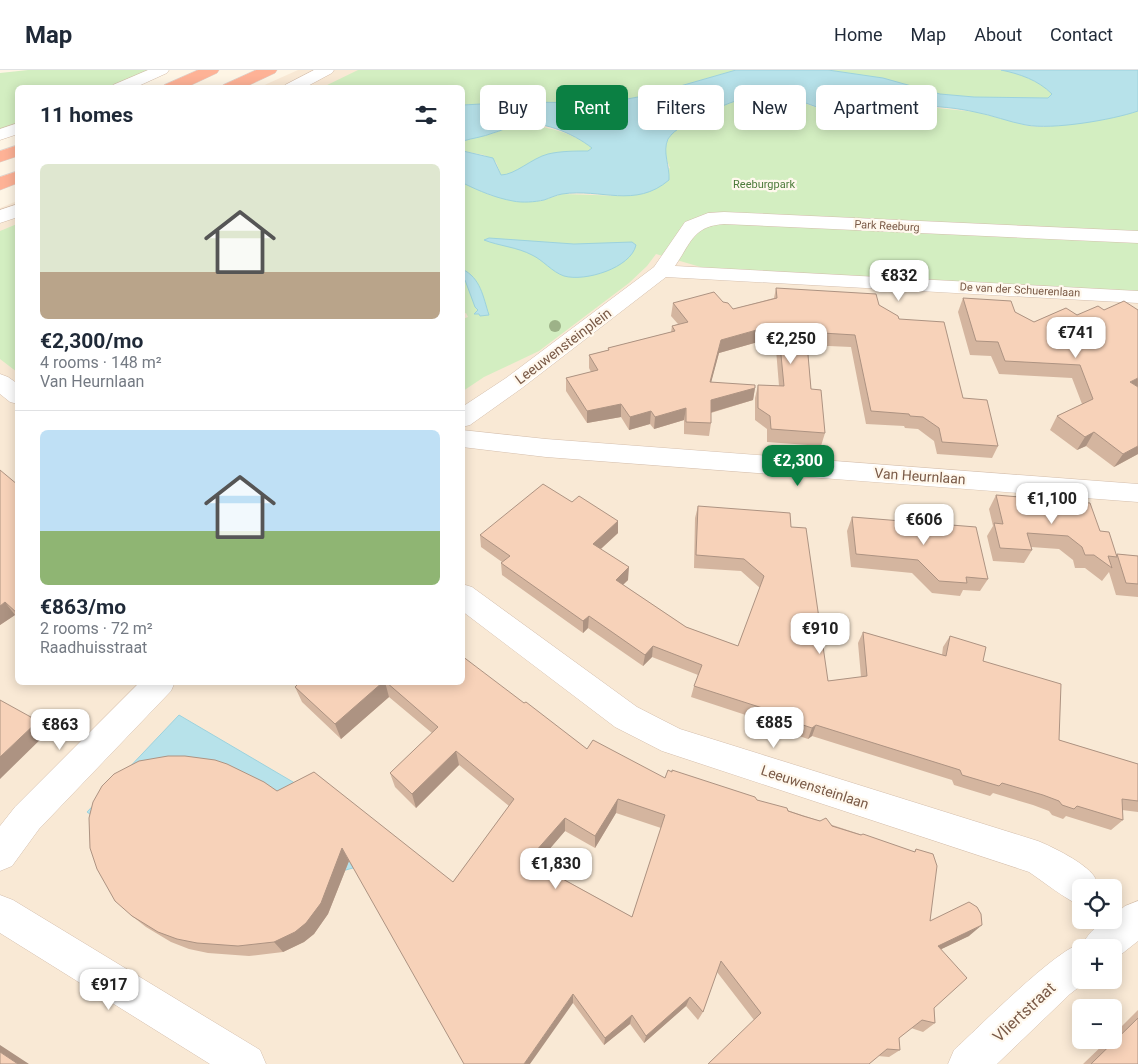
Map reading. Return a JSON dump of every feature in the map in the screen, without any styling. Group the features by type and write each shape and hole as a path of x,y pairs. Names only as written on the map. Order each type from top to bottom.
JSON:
{"highway":[{"path":"177,85 211,70"},
{"path":"236,85 269,70"},
{"path":"0,157 15,151"},
{"path":"0,184 15,177"}],"street":[{"path":"126,85 161,70"},
{"path":"297,85 326,70"},
{"path":"0,135 15,129"},
{"path":"0,217 15,211"},
{"name":"Park Reeburg","path":"662,270 688,230 708,219 724,218 1138,237"},
{"name":"De van der Schuerenlaan","path":"662,270 1138,297"},
{"name":"Leeuwensteinplein","path":"465,417 514,383 662,270"},
{"path":"0,382 15,394"},
{"name":"Van Heurnlaan","path":"465,438 546,448 1138,493"},
{"name":"Leeuwensteinlaan","path":"465,597 626,717 673,741 1038,858 1072,879"},
{"path":"0,854 28,818 157,685"},
{"path":"0,913 246,1064"},
{"name":"Vliertstraat","path":"968,1064 1072,969"}],"shaded area":[{"path":"298,70 1138,70 1138,1064 0,1064 0,208 15,202 15,685 465,685 465,85 264,85"}],"green space":[{"path":"28,70 153,70 115,85 15,85 15,125 0,131 0,73"},
{"path":"358,70 736,70 684,85 638,85 638,97 628,99 628,85 556,85 556,102 546,102 546,85 480,85 480,104 465,105 465,85 327,85"},
{"path":"828,70 1001,70 1028,78 1052,94 1048,98 954,96 937,93 937,85 897,85"},
{"name":"Reeburgpark","path":"734,101 734,130 806,130 806,104 816,107 816,130 937,130 937,108 976,112 1028,126 1044,127 1095,121 1138,111 1138,292 704,268 656,254 647,266 629,283 539,351 484,377 465,390 465,318 468,317 465,313 465,184 492,196 541,201 562,194 623,196 670,168 666,157 666,146 669,138 676,130 724,130 724,105"},
{"path":"546,128 566,133 593,148 588,151 563,152 506,175 501,175 496,162 484,155 465,151 465,140 502,130 546,130"},
{"path":"15,225 15,370 0,359 0,231"}],"water":[{"path":"736,70 828,70 883,78 908,85 816,85 816,107 806,103 806,85 734,85 734,101 724,106 724,85 684,85"},
{"path":"1001,70 1138,70 1138,111 1113,118 1066,125 1037,126 1020,124 961,109 937,107 937,93 974,97 1048,98 1052,94 1035,81"},
{"path":"638,97 638,130 677,130 668,139 666,144 669,180 656,189 630,196 576,193 560,194 540,201 520,202 494,196 465,184 465,151 493,158 501,175 512,172 548,154 588,151 592,148 584,142 558,130 628,130 628,99"},
{"path":"546,102 556,102 556,129 546,126"},
{"path":"480,104 480,130 501,130 465,140 465,105"},
{"path":"489,238 574,244 632,242 636,245 626,260 617,266 595,275 573,277 560,274 526,252 484,240"},
{"path":"465,271 477,283 489,315 480,316 479,314 474,314 478,310 475,307 465,280"},
{"path":"179,715 310,792 353,868 331,874 104,824 87,812"}],"building":[{"path":"776,288 876,294 879,305 898,316 899,319 944,322 963,398 987,400 998,446 942,442 939,428 923,417 871,411 855,335 806,332 811,389 821,390 825,433 771,429 770,416 758,408 758,385 784,386 778,324 721,340 710,382 755,385 755,388 711,400 711,423 686,422 686,408 655,417 651,411 630,417 621,404 587,411 566,378 598,370 589,355 609,350 608,348 675,331 672,326 688,322 673,303 714,292 733,309 777,298"},
{"path":"963,298 1011,301 1015,312 1034,322 1066,308 1077,315 1098,306 1104,310 1124,301 1138,310 1138,378 1130,382 1138,387 1138,446 1123,454 1094,432 1085,437 1057,416 1093,399 1080,365 1005,361 998,342 976,341"},
{"path":"0,470 15,482 15,611 5,602 0,606"},
{"path":"543,484 572,502 579,496 618,521 593,544 629,567 616,580 686,627 738,646 764,576 744,559 696,555 698,506 790,513 791,527 806,528 828,681 867,676 863,632 946,656 950,636 986,647 983,661 1061,684 1059,740 1138,764 1138,801 1122,799 1123,820 1077,806 1074,809 1043,795 1002,783 999,786 962,775 960,770 816,725 812,728 779,717 778,713 694,686 702,665 653,646 645,655 589,616 583,621 501,563 510,556 480,535"},
{"path":"996,495 1090,503 1100,531 1109,532 1117,557 1108,556 1112,568 1094,555 1085,555 1082,547 1068,536 1027,533 1032,550 1000,548 994,523 1003,524"},
{"path":"852,517 976,527 988,579 966,577 967,583 939,581 918,560 856,554"},
{"path":"1117,554 1138,556 1138,584 1126,583"},
{"path":"465,658 587,749 593,740 665,778 668,770 672,772 672,770 755,797 757,800 787,808 788,811 803,816 820,821 826,818 832,826 863,834 915,852 916,849 933,854 937,866 930,921 969,902 977,907 981,914 982,925 938,946 967,978 934,1008 935,1023 922,1020 899,1038 900,1050 887,1049 869,1064 708,1064 761,1013 721,961 703,1012 690,997 646,1036 632,1015 605,1038 573,994 524,1064 464,1064 342,848 321,903 306,923 295,932 274,942 238,946 197,943 177,939 158,932 132,916 115,901 97,869 90,848 89,818 93,802 102,786 114,774 139,761 168,756 185,756 215,760 227,764 264,782 277,791 314,772 453,882 514,799 456,751 412,794 390,773 438,727 389,685 465,685","holes":["618,799 665,815 632,917 528,860 565,818 595,836"]},
{"path":"297,685 380,685 335,724 295,687"},
{"path":"0,700 38,721 0,757"},
{"path":"1138,1018 1138,1064 1091,1064 1106,1049 1122,1049 1122,1034"},
{"path":"0,1052 18,1064 0,1064"}]}
